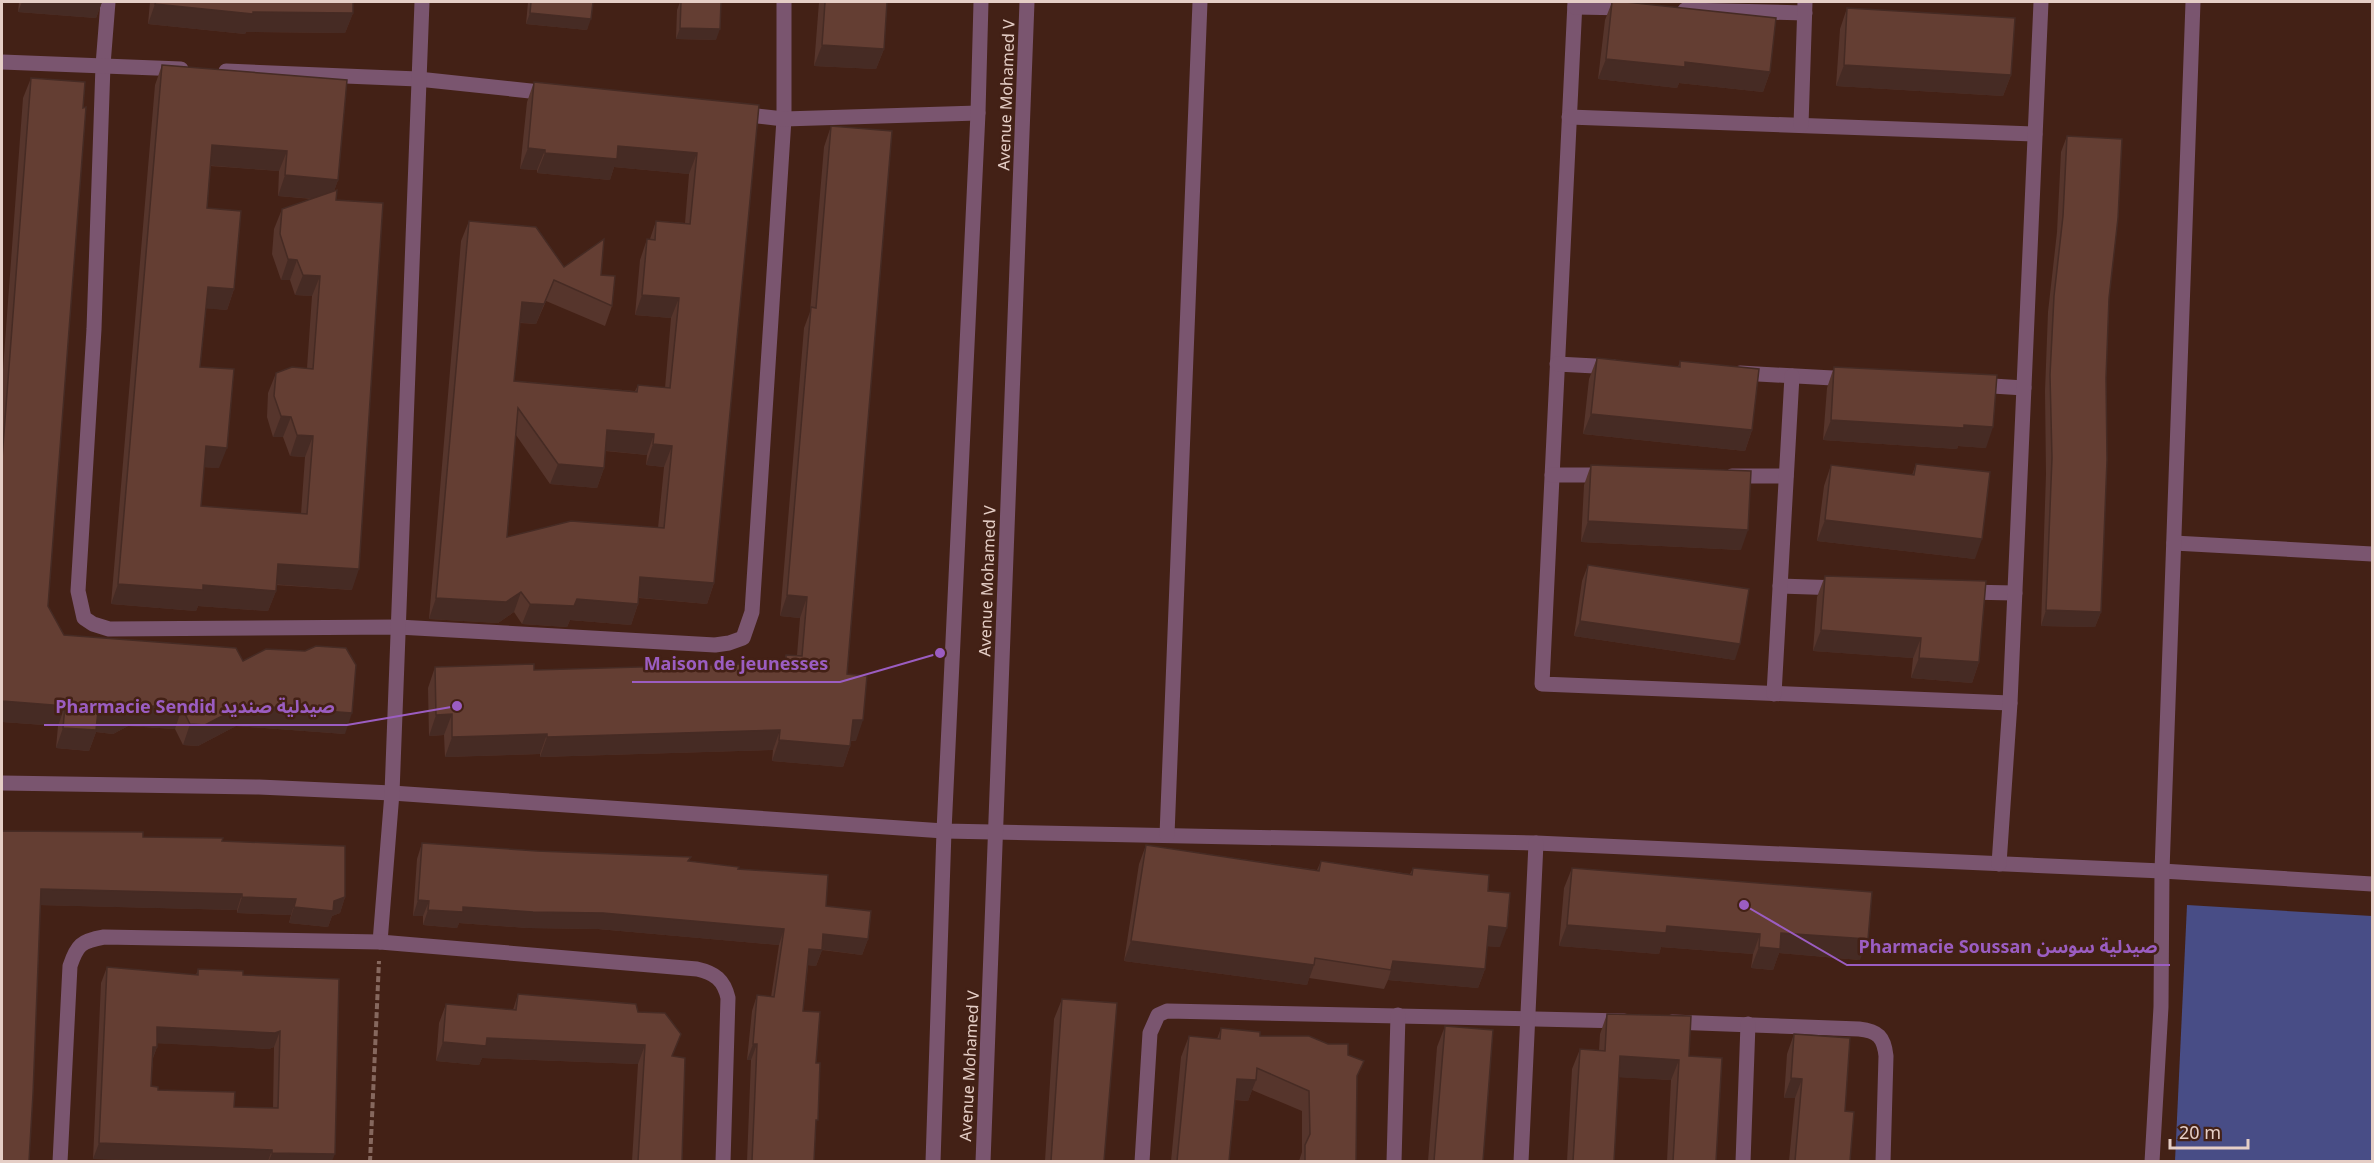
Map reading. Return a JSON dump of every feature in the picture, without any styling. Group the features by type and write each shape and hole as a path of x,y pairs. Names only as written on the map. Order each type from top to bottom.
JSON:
{"street":[{"path":"108,2 103,65 94,329 78,591 84,618 93,624 109,629 399,627 715,645 743,638 752,612 784,119 784,2"},
{"path":"380,942 392,793 422,2"},
{"name":"Avenue Mohamed V","path":"933,1161 944,831 978,113 981,2"},
{"name":"Avenue Mohamed V","path":"983,1161 1027,2"},
{"path":"1167,835 1200,2"},
{"path":"1999,864 2010,703 2041,2"},
{"path":"2152,1161 2161,1007 2162,871 2193,2"},
{"path":"1644,9 1575,4 1542,684 2010,703"},
{"path":"1667,9 1805,7 1801,125"},
{"path":"2,62 418,79 559,94"},
{"path":"724,112 784,119 978,113"},
{"path":"1569,117 2035,134"},
{"path":"1557,364 1628,368"},
{"path":"1721,372 1862,380"},
{"path":"1774,694 1792,376"},
{"path":"1966,385 2024,388"},
{"path":"1552,475 1622,475"},
{"path":"1716,476 1786,476"},
{"path":"2174,543 2373,554"},
{"path":"1780,586 1851,588"},
{"path":"1956,591 2015,593"},
{"path":"2,783 259,787 392,793 944,831 1536,843 2162,871 2373,884"},
{"path":"1521,1161 1536,843"},
{"path":"60,1161 70,966 74,953 81,943 104,937 380,942 698,969 719,977 725,986 728,998 723,1161"},
{"path":"1142,1161 1150,1033 1158,1015 1178,1010 1748,1024 1871,1030 1880,1035 1885,1043 1883,1161"},
{"path":"1394,1161 1398,1015"},
{"path":"1743,1161 1748,1024"}],"path":[{"path":"370,1161 380,942"}],"shaded area":[{"path":"2187,905 2372,916 2372,1161 2175,1161"}],"building":[{"path":"156,2 353,2 353,13 253,12 253,14 155,4"},
{"path":"531,2 593,2 591,19 530,13"},
{"path":"681,2 721,2 720,29 680,28"},
{"path":"825,2 887,2 884,49 822,45"},
{"path":"1612,2 1776,18 1770,72 1685,62 1685,67 1606,59"},
{"path":"1847,8 2015,18 2011,75 1844,65"},
{"path":"162,65 347,80 338,180 285,175 287,151 212,145 207,208 241,211 234,289 208,287 200,367 234,369 227,448 206,446 201,506 307,514 313,436 297,435 291,417 281,416 274,396 276,373 292,367 313,369 320,276 303,275 297,260 288,259 280,234 282,209 337,190 336,200 383,203 359,569 278,564 276,591 203,585 203,590 118,584"},
{"path":"31,78 85,82 83,108 86,107 48,606 64,635 236,648 243,661 266,649 305,651 316,646 346,648 356,665 352,713 243,705 205,725 190,724 182,708 135,705 120,713 98,711 96,730 63,728 65,706 2,701 2,459"},
{"path":"534,82 759,105 714,583 640,577 638,604 577,599 574,606 530,604 521,592 506,602 436,598 469,221 536,227 564,267 604,239 601,275 615,276 612,306 554,280 544,304 522,302 514,381 637,392 638,385 670,388 679,298 642,295 647,239 655,240 656,221 690,224 697,153 618,146 617,159 545,153 545,150 528,148","holes":["518,408 558,464 604,468 607,430 654,434 653,444 672,446 664,528 571,521 507,537"]},
{"path":"831,126 892,131 847,674 867,676 863,720 853,720 850,746 779,740 780,730 547,737 547,734 452,737 452,714 436,715 435,667 534,664 534,670 786,663 786,655 802,656 807,597 787,595 811,307 816,308"},
{"path":"2067,136 2122,139 2118,218 2109,298 2106,378 2107,460 2101,612 2046,610 2052,458 2050,375"},
{"path":"1597,358 1680,367 1680,361 1759,369 1752,430 1591,414"},
{"path":"1834,367 1997,375 1993,427 1964,425 1964,428 1831,420"},
{"path":"1916,464 1990,472 1982,539 1825,520 1831,465 1914,475"},
{"path":"1591,465 1751,471 1748,530 1588,521"},
{"path":"1588,565 1749,589 1740,644 1580,621"},
{"path":"1825,576 1986,581 1979,662 1919,658 1921,638 1821,630"},
{"path":"2,831 143,832 143,837 223,838 222,841 345,846 345,897 334,901 333,911 294,907 296,899 242,897 242,894 41,889 29,1161 2,1161"},
{"path":"422,843 537,851 691,857 688,861 739,867 738,869 828,875 826,906 871,911 868,939 823,934 822,950 809,949 803,1011 820,1012 816,1063 820,1063 818,1120 816,1120 814,1161 752,1161 757,1044 753,1044 757,995 774,997 784,929 603,913 533,912 463,907 463,912 428,910 429,901 418,900"},
{"path":"1146,845 1319,871 1321,861 1412,875 1413,868 1489,875 1488,891 1510,893 1507,928 1489,926 1485,969 1393,961 1391,970 1315,958 1314,965 1131,941"},
{"path":"1572,868 1872,892 1868,939 1781,933 1780,949 1759,947 1760,934 1667,926 1666,933 1567,925"},
{"path":"107,967 198,975 198,969 243,971 243,975 339,979 335,1154 272,1153 272,1150 99,1143","holes":["157,1027 275,1033 280,1031 278,1108 234,1107 235,1092 158,1090 158,1087 151,1086 153,1047 157,1047"]},
{"path":"518,994 636,1004 638,1012 665,1013 681,1034 672,1056 685,1058 682,1161 638,1161 645,1045 487,1038 486,1046 443,1042 446,1004 516,1010"},
{"path":"1062,999 1117,1003 1104,1161 1051,1161"},
{"path":"1607,1014 1691,1016 1689,1056 1722,1058 1716,1161 1673,1161 1679,1060 1620,1056 1614,1161 1573,1161 1580,1049 1605,1051"},
{"path":"1445,1026 1493,1030 1483,1161 1434,1161"},
{"path":"1221,1028 1260,1032 1260,1036 1309,1036 1328,1044 1348,1044 1348,1055 1364,1061 1357,1076 1356,1161 1305,1161 1305,1145 1310,1134 1309,1091 1257,1068 1256,1080 1237,1079 1229,1161 1177,1161 1189,1036 1220,1039"},
{"path":"1794,1034 1850,1038 1845,1111 1854,1112 1850,1161 1795,1161 1802,1079 1791,1078"}],"place":[{"name":"Maison de jeunesses","path":"940,653"},
{"name":"Pharmacie Sendid صيدلية صنديد","path":"457,706"},
{"name":"Pharmacie Soussan صيدلية سوسن","path":"1744,905"}]}
